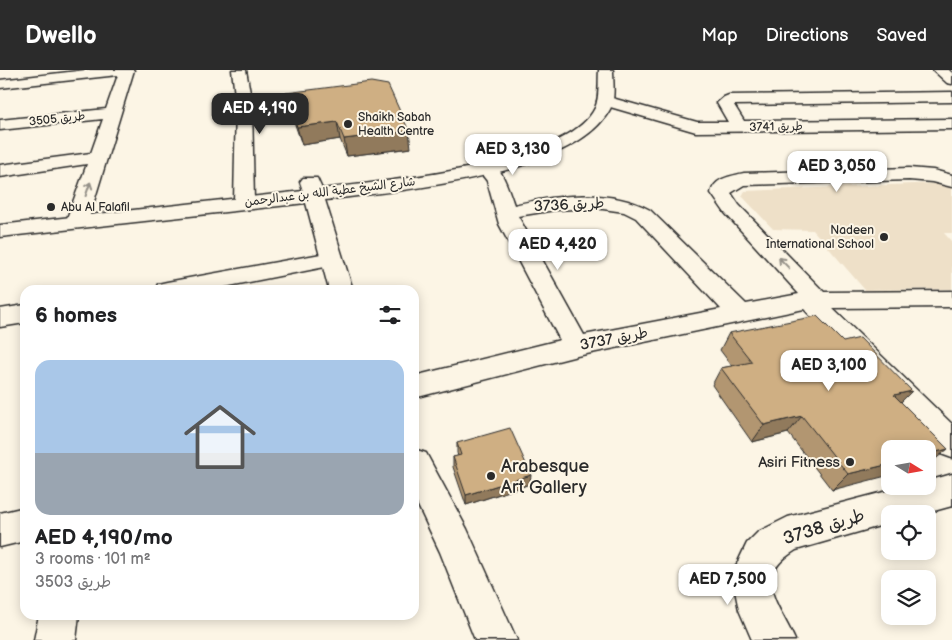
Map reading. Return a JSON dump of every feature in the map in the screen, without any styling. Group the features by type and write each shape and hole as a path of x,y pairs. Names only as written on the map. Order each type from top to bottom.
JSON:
{"street":[{"path":"0,84 126,70"},
{"name":"طريق 3505","path":"78,217 126,70"},
{"path":"239,70 244,104 244,196"},
{"name":"شارع الشيخ عطية الله بن عبدالرحمن","path":"0,222 78,217 146,216 244,196 429,180 484,165 545,143 574,126 582,117 588,104 592,70"},
{"name":"شارع الشيخ عطية الله بن عبدالرحمن","path":"484,165 537,156 573,139 595,120 605,101 606,70"},
{"path":"940,70 952,80"},
{"path":"739,127 726,107 725,103 729,100 952,97"},
{"path":"907,98 948,124"},
{"name":"طريق 3741","path":"605,101 688,126 948,124"},
{"name":"طريق 3505","path":"0,125 113,113"},
{"path":"0,171 99,157"},
{"path":"484,165 501,192 505,213 577,346"},
{"path":"949,180 909,174 744,179 732,182 722,188 721,193 732,209 796,275 813,300 952,444"},
{"path":"311,189 340,285"},
{"name":"طريق 3736","path":"505,213 523,208 560,204 612,203 630,205 643,214 740,313"},
{"name":"شارع الشيخ عطية الله بن عبدالرحمن","path":"0,231 78,217"},
{"path":"194,285 332,259"},
{"name":"طريق 3737","path":"419,386 577,346 813,300 952,299"},
{"path":"0,318 20,315"},
{"path":"419,473 454,542 496,640"},
{"name":"طريق 3738","path":"774,640 760,616 753,594 752,575 756,560 762,551 788,535 952,490"},
{"path":"0,530 20,525"},
{"path":"55,640 58,620"}],"shaded area":[{"name":"Nadeen International School","path":"939,183 952,187 952,233 944,233 952,242 952,289 865,290 813,230 773,229 742,196 745,191"}],"building":[{"name":"Shaikh Sabah Health Centre","path":"371,82 388,85 409,131 344,139 337,122 297,127 286,93"},
{"path":"817,316 843,342 860,338 912,391 894,395 948,449 936,452 936,440 881,440 881,466 848,474 802,416 764,425 721,368 752,362 729,333"},
{"name":"Arabesque Art Gallery","path":"510,428 531,475 466,495 453,457 461,455 457,443"}],"place":[{"name":"Shaikh Sabah Health Centre","path":"348,124"},
{"name":"Abu Al Falafil","path":"51,207"},
{"name":"Nadeen International School","path":"884,237"},
{"name":"Asiri Fitness","path":"850,462"},
{"name":"Arabesque Art Gallery","path":"491,476"}]}
